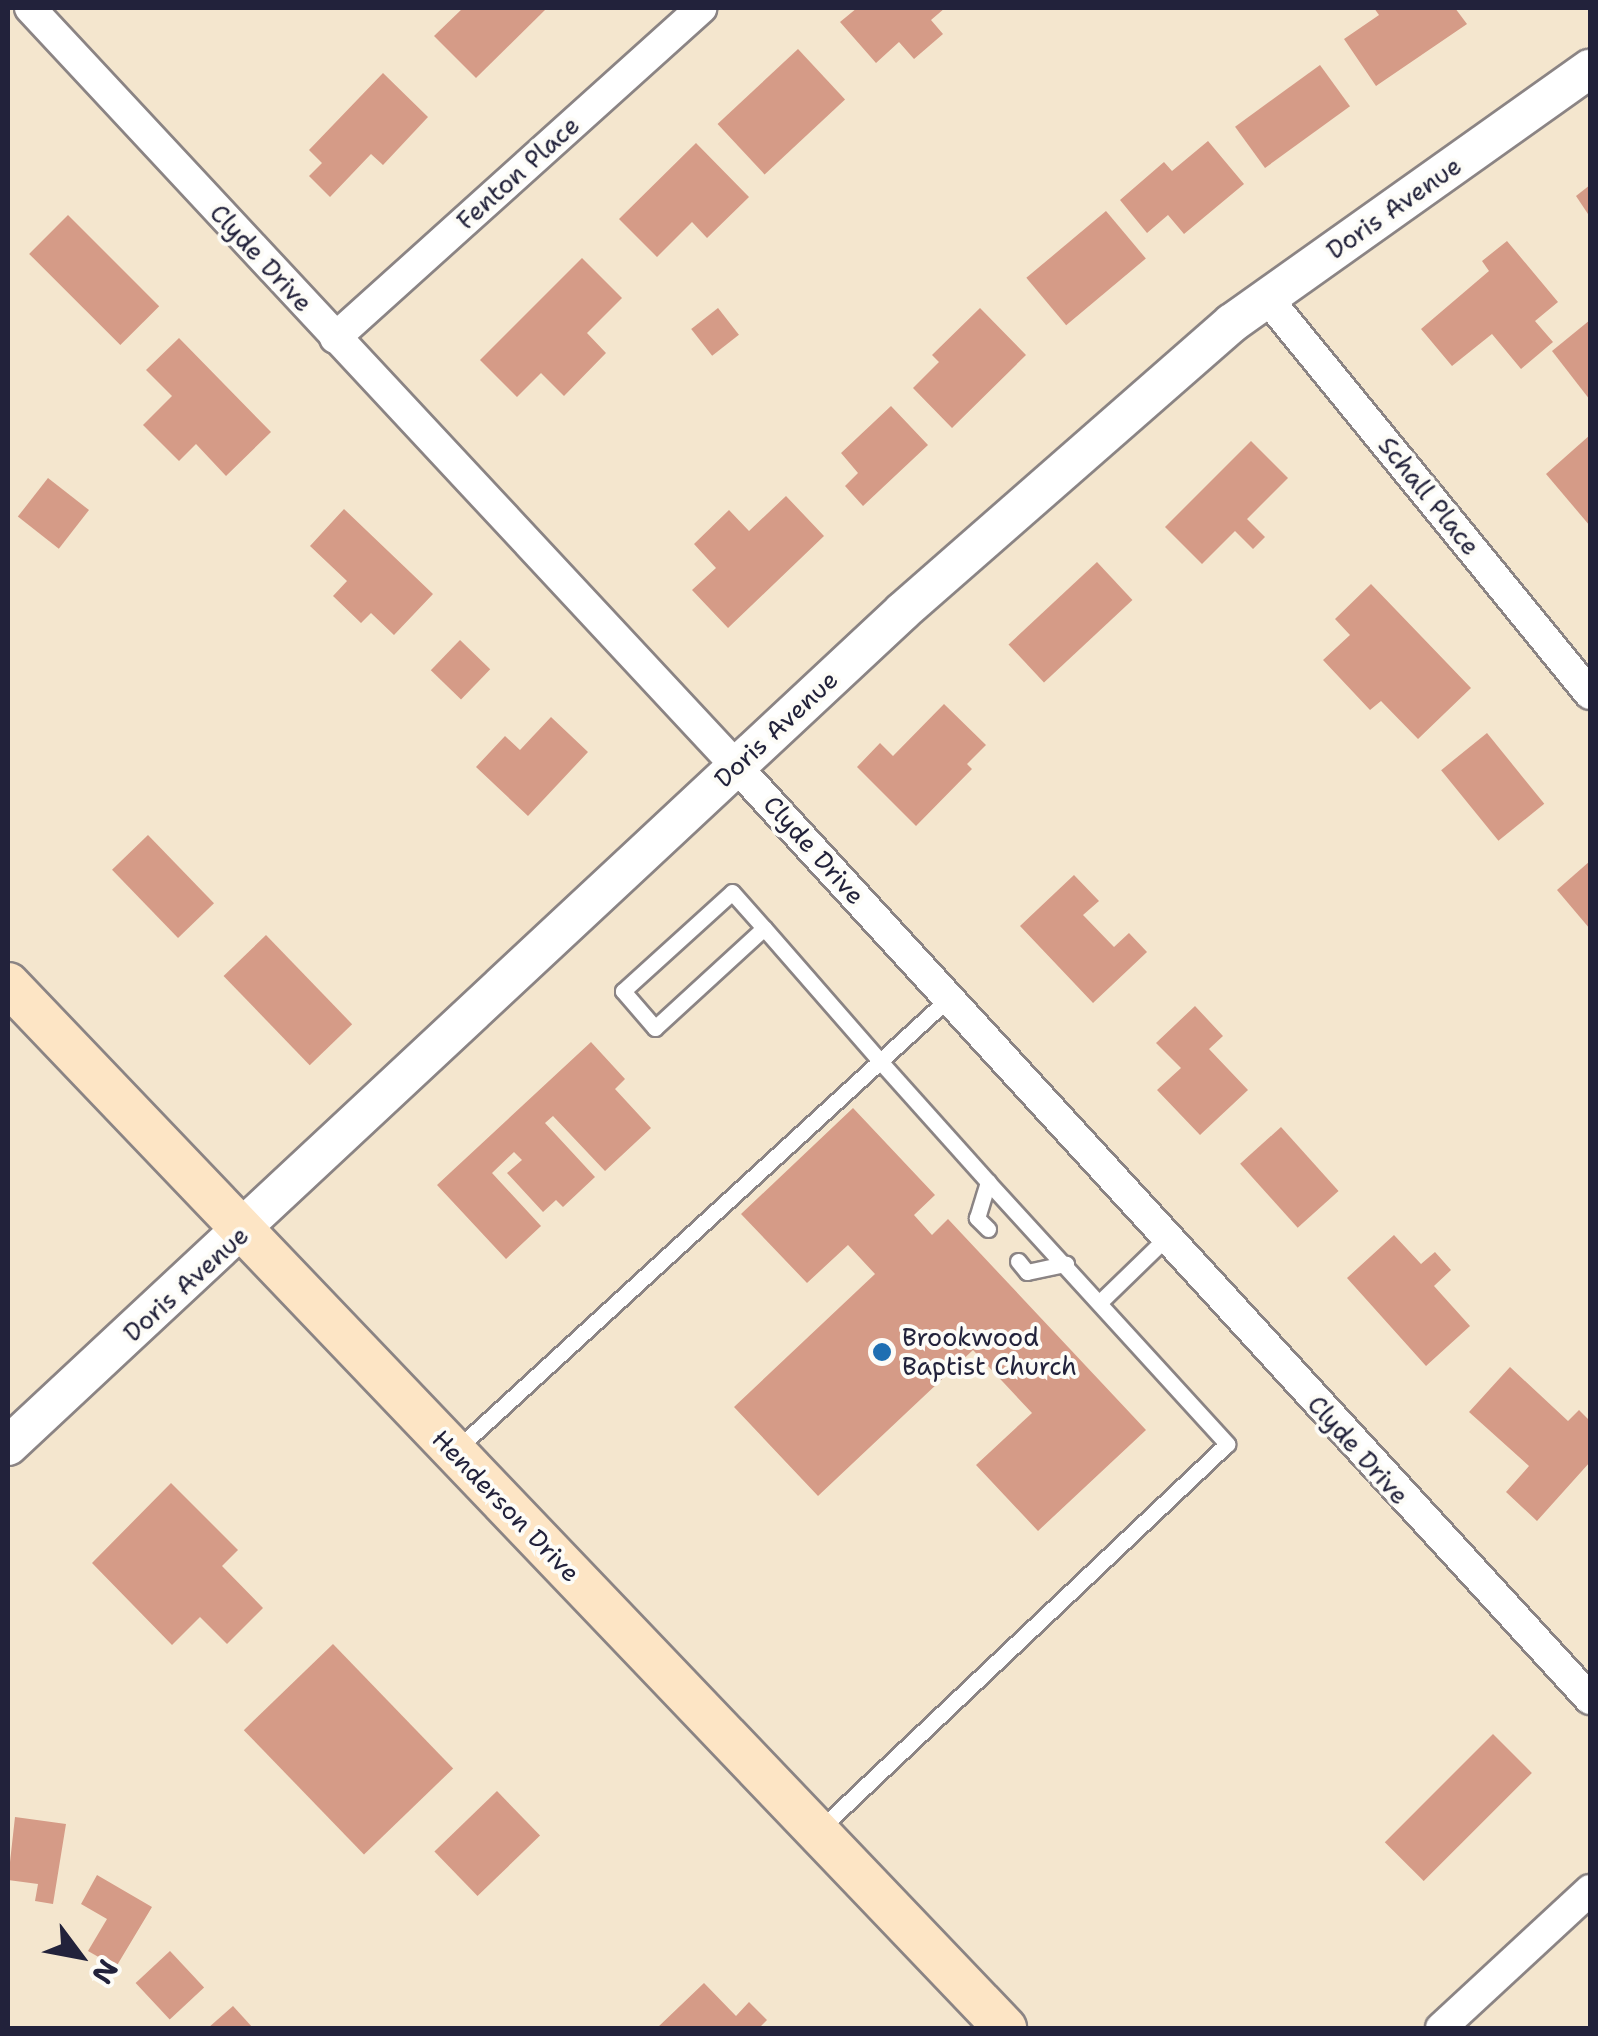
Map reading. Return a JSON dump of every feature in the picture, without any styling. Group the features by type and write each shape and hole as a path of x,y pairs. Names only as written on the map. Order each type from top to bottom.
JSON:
{"main road":[{"name":"Henderson Drive","path":"8,984 817,1832 989,2019"}],"street":[{"name":"Clyde Drive","path":"30,8 736,766 1590,1699"},
{"name":"Fenton Place","path":"334,338 701,8"},
{"name":"Doris Avenue","path":"8,1446 244,1233 904,611 1266,298 1590,68"},
{"name":"Schall Place","path":"1266,298 1590,694"},
{"path":"1442,2028 1590,1890"}],"lane":[{"path":"764,928 656,1028 622,991 732,892 1226,1444 817,1832"},
{"path":"454,1452 949,998"},
{"path":"988,1182 976,1218 988,1228"},
{"path":"1101,1302 1166,1237"},
{"path":"1018,1262 1027,1272 1066,1264"}],"building":[{"path":"463,8 547,8 476,78 434,36"},
{"path":"857,8 945,8 931,20 943,34 914,59 899,42 876,63 840,22"},
{"path":"1374,8 1455,8 1467,24 1376,86 1344,39 1379,15"},
{"path":"798,49 845,99 765,174 718,124"},
{"path":"1320,65 1350,106 1265,168 1235,127"},
{"path":"383,73 428,117 383,165 371,154 330,197 309,176 322,163 309,150"},
{"path":"1208,141 1244,184 1184,234 1168,215 1147,233 1120,200 1164,162 1172,171"},
{"path":"696,143 749,197 707,238 692,222 657,257 619,219"},
{"path":"1590,185 1590,217 1576,196"},
{"path":"1106,211 1146,258 1066,325 1026,278"},
{"path":"68,215 159,306 120,345 29,254"},
{"path":"1507,241 1558,302 1535,321 1553,342 1521,369 1492,334 1452,366 1421,329 1489,271 1482,261"},
{"path":"582,258 622,298 587,333 606,353 564,396 541,373 517,397 480,360"},
{"path":"718,308 739,335 712,356 691,329"},
{"path":"980,308 1026,355 952,428 913,388 939,362 932,355"},
{"path":"1590,320 1590,400 1552,351"},
{"path":"179,338 271,432 226,476 196,444 179,461 143,425 172,396 146,370"},
{"path":"891,406 928,445 863,506 845,486 858,473 841,453"},
{"path":"1590,435 1590,526 1546,474"},
{"path":"1251,441 1288,478 1247,519 1265,537 1253,549 1235,531 1202,564 1165,527"},
{"path":"48,478 89,510 59,549 18,517"},
{"path":"786,496 824,536 728,628 692,590 716,568 694,544 729,510 749,531"},
{"path":"344,509 433,594 394,635 371,613 361,623 333,596 347,581 310,546"},
{"path":"1097,562 1132,600 1044,683 1009,645"},
{"path":"1371,584 1471,688 1418,739 1381,701 1370,710 1323,660 1350,635 1335,619"},
{"path":"460,640 490,669 461,699 431,670"},
{"path":"944,704 986,745 967,764 972,769 916,826 857,767 880,743 893,756"},
{"path":"551,717 588,752 528,816 476,767 505,736 520,750"},
{"path":"1487,733 1544,804 1498,841 1441,770"},
{"path":"148,835 214,903 178,938 112,870"},
{"path":"1590,861 1590,929 1557,890"},
{"path":"1074,875 1099,901 1083,915 1114,947 1129,933 1147,952 1093,1003 1020,926"},
{"path":"266,935 352,1024 310,1065 224,976"},
{"path":"1195,1006 1223,1036 1209,1049 1248,1090 1200,1135 1157,1090 1181,1068 1156,1043"},
{"path":"591,1042 625,1079 615,1089 651,1128 605,1171 553,1116 545,1123 595,1177 563,1207 556,1200 543,1212 507,1173 522,1160 514,1152 492,1173 541,1226 506,1259 437,1185"},
{"path":"853,1108 935,1195 914,1215 932,1235 948,1219 1146,1430 1038,1531 976,1465 1032,1413 973,1350 818,1496 734,1407 875,1274 848,1245 807,1283 741,1214"},
{"path":"1281,1127 1339,1191 1298,1228 1240,1164"},
{"path":"1394,1235 1421,1264 1435,1252 1451,1270 1434,1286 1470,1326 1426,1366 1347,1278"},
{"path":"1510,1367 1568,1421 1579,1410 1590,1421 1590,1462 1537,1521 1506,1492 1529,1466 1469,1412"},
{"path":"171,1483 238,1550 222,1566 263,1608 227,1644 200,1617 172,1645 92,1563"},
{"path":"333,1644 453,1768 364,1855 244,1730"},
{"path":"1493,1734 1532,1773 1424,1881 1385,1842"},
{"path":"497,1791 540,1836 477,1896 434,1851"},
{"path":"15,1817 66,1824 53,1904 35,1901 38,1884 8,1880"},
{"path":"97,1875 152,1907 116,1967 88,1951 107,1919 81,1904"},
{"path":"170,1951 204,1988 170,2020 136,1983"},
{"path":"704,1983 736,2016 749,2002 767,2020 759,2028 657,2028"},
{"path":"233,2006 253,2028 208,2028"}],"place":[{"name":"Brookwood Baptist Church","path":"882,1352"}]}
